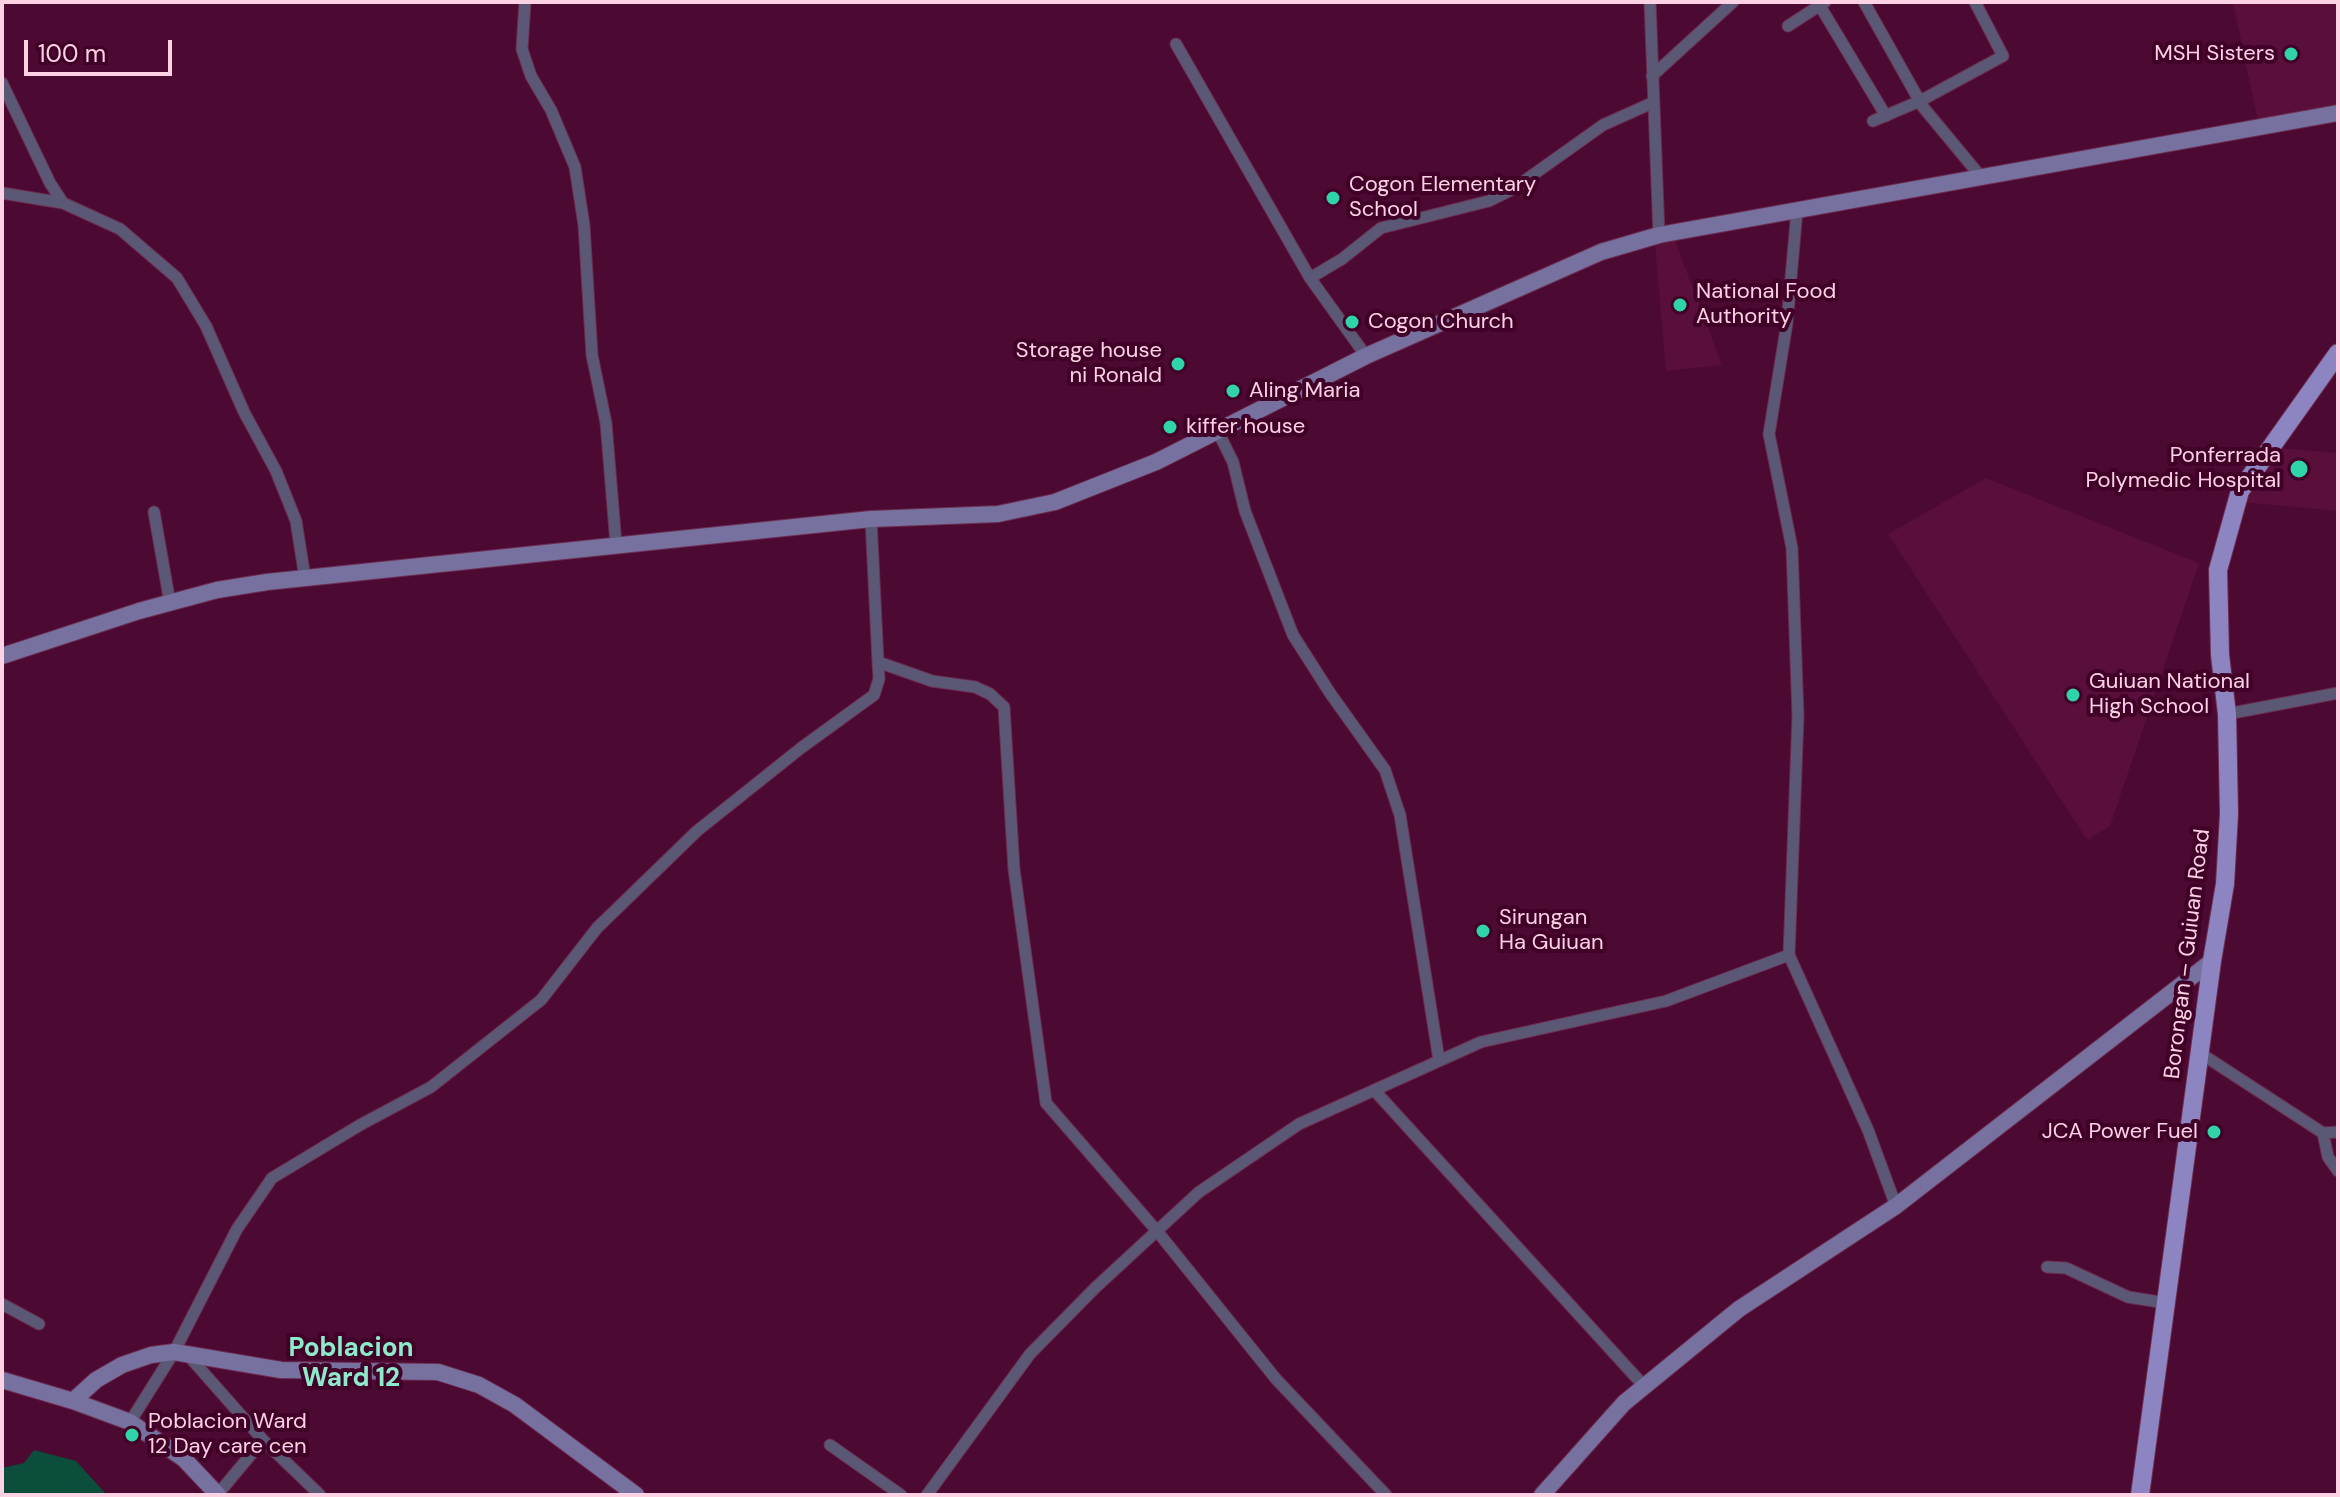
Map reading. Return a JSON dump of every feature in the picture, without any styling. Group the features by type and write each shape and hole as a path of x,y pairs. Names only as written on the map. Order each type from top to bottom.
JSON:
{"main road":[{"name":"Borongan – Guiuan Road","path":"2140,1495 2225,884 2229,814 2227,714 2220,655 2218,570 2240,491 2338,353"}],"street":[{"path":"525,2 522,49 531,76 551,110 575,167 584,225 592,355 606,423 616,544"},
{"path":"1650,2 1659,235"},
{"path":"1652,76 1733,2"},
{"path":"1864,2 1920,101 1981,177"},
{"path":"1873,121 1920,101 2003,56 1975,2"},
{"path":"1788,26 1823,4 1886,116"},
{"path":"1176,44 1310,278 1366,356"},
{"path":"2,83 63,203"},
{"path":"1310,278 1342,259 1381,228 1489,201 1513,189 1603,125 1652,103"},
{"path":"2,656 217,590 616,544 871,519 998,514 1055,502 1106,484 1218,432 1366,356 1601,252 1659,235 2338,113"},
{"path":"34,198 48,178"},
{"path":"2,193 63,203 120,229 177,278 206,326 244,412 276,471 296,521 305,578"},
{"path":"1797,210 1787,323 1769,434 1792,548 1794,594 1798,716 1789,955 1868,1130 1896,1206"},
{"path":"1218,432 1233,462 1245,511 1293,635 1385,770 1400,815 1439,1060"},
{"path":"154,512 170,603"},
{"path":"130,1422 180,1353 237,1229 272,1178 431,1087 541,1000 597,928 697,831 801,748 874,695 879,679 871,519"},
{"path":"878,662 932,681 975,687 990,694 1004,707 1014,869 1046,1103 1157,1231 1276,1379 1386,1495"},
{"path":"879,679 896,670"},
{"path":"2227,714 2338,693"},
{"path":"927,1495 1030,1354 1095,1288 1199,1192 1299,1124 1481,1042 1666,1001 1789,955"},
{"path":"1542,1495 1624,1403 1739,1309 1896,1206 2212,961"},
{"path":"2200,1053 2323,1133 2338,1132"},
{"path":"1374,1090 1644,1386"},
{"path":"2323,1133 2328,1157 2338,1171"},
{"path":"2047,1267 2066,1268 2128,1297 2166,1303"},
{"path":"2,1304 39,1324"},
{"path":"180,1353 320,1495"},
{"path":"73,1401 96,1380 122,1365 151,1355 180,1353 281,1370 438,1372 479,1385 515,1405 636,1495"},
{"path":"2,1380 130,1422 184,1459 218,1495 263,1440"},
{"path":"830,1445 901,1495"}],"shaded area":[{"name":"MSH Sisters","path":"2233,2 2338,2 2338,106 2258,122"},
{"name":"National Food Authority","path":"1674,238 1722,365 1666,371 1655,244"},
{"name":"Ponferrada Polymedic Hospital","path":"2277,448 2338,453 2338,511 2242,502"},
{"name":"Guiuan National High School","path":"1986,478 2199,563 2110,826 2087,840 1888,534"},
{"path":"34,1450 76,1461 107,1495 2,1495 2,1468 24,1463"}],"place":[{"name":"MSH Sisters","path":"2291,54"},
{"name":"Cogon Elementary School","path":"1333,198"},
{"name":"National Food Authority","path":"1680,305"},
{"name":"Cogon Church","path":"1352,322"},
{"name":"Storage house ni Ronald","path":"1178,364"},
{"name":"Aling Maria","path":"1233,391"},
{"name":"kiffer house","path":"1170,427"},
{"name":"Ponferrada Polymedic Hospital","path":"2299,469"},
{"name":"Guiuan National High School","path":"2073,695"},
{"name":"Sirungan Ha Guiuan","path":"1483,931"},
{"name":"JCA Power Fuel","path":"2214,1132"},
{"name":"Poblacion Ward 12 Day care cen","path":"132,1435"}],"district":[{"name":"Poblacion Ward 12","path":"351,1364"}]}
